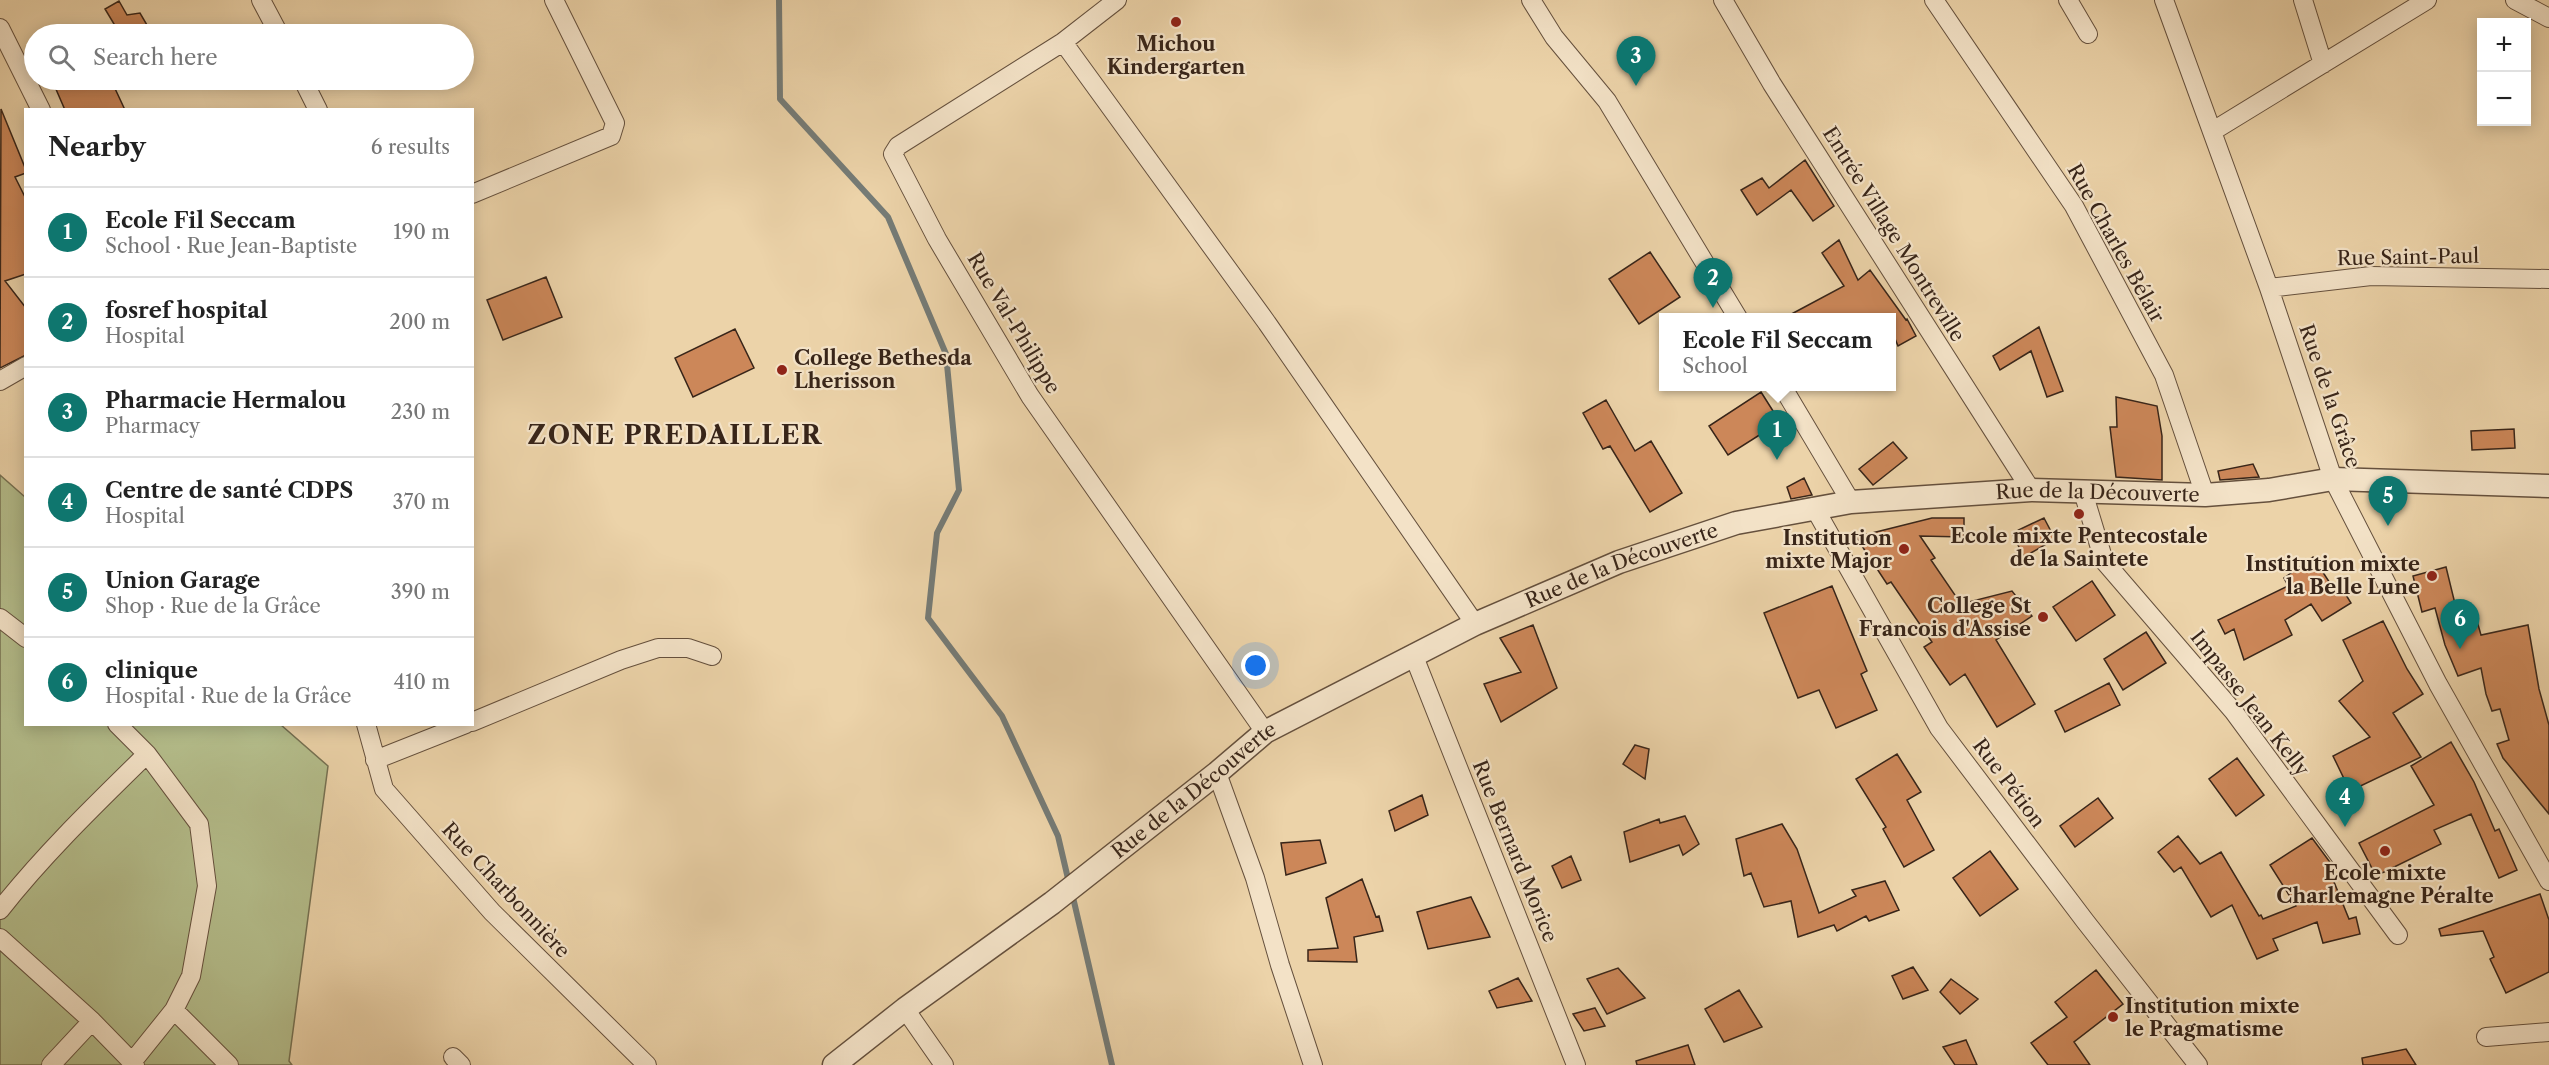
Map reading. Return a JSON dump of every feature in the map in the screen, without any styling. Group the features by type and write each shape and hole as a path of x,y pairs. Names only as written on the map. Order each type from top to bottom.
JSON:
{"street":[{"path":"261,0 274,24"},
{"path":"474,193 611,136 615,123 554,0"},
{"name":"Rue Val-Philippe","path":"1117,0 1063,42 898,146 893,154 936,240 1030,396 1264,732"},
{"path":"1531,0 1554,37 1607,101 1735,313"},
{"name":"Entrée Village Montreville","path":"1723,0 1772,84 2031,490"},
{"name":"Rue Charles Bélair","path":"1934,0 2074,206 2164,375 2205,495"},
{"path":"2068,0 2088,34"},
{"name":"Rue de la Grâce","path":"2164,0 2269,288 2333,479 2438,684 2549,881"},
{"path":"2303,0 2323,64"},
{"path":"2213,131 2427,0"},
{"path":"2515,0 2549,18"},
{"path":"0,28 24,76"},
{"path":"1063,42 1267,323 1475,624"},
{"path":"31,90 40,108"},
{"path":"308,90 317,108"},
{"name":"Rue Saint-Paul","path":"2269,288 2371,276 2549,279"},
{"path":"0,381 24,368"},
{"path":"1784,391 1851,502"},
{"name":"Rue de la Découverte","path":"834,1065 905,1009 1052,903 1217,773 1264,732 1475,624 1619,562 1736,524 1814,507 1851,502 2031,490 2205,495 2269,490 2333,479 2549,486"},
{"name":"Impasse Jean Kelly","path":"2083,492 2104,561 2234,712 2398,936"},
{"name":"Rue Pétion","path":"1814,507 1939,728 2078,912 2198,1065"},
{"path":"0,618 24,637"},
{"path":"474,721 621,660 658,648 688,648 712,656"},
{"name":"Rue Bernard Morice","path":"1413,654 1576,1065"},
{"path":"0,938 92,1021 134,1063 174,1010 191,976 207,886 199,824 147,754 119,726"},
{"name":"Rue Charbonnière","path":"366,726 384,789 492,912 647,1065"},
{"path":"375,760 461,726"},
{"path":"0,910 105,795 147,754"},
{"path":"1217,773 1255,878 1313,1065"},
{"path":"905,1009 944,1065"},
{"path":"174,1010 229,1065"},
{"path":"51,1065 92,1021"},
{"path":"2486,1037 2549,1032"}],"green space":[{"path":"0,475 24,496 24,726 282,726 328,766 289,1061 292,1065 0,1065"}],"building":[{"path":"119,1 127,15 140,13 146,24 114,24 105,9"},
{"path":"56,90 116,90 124,108 64,108"},
{"path":"1,109 24,165 24,174 15,177 24,195 24,275 5,281 24,305 24,356 0,368"},
{"path":"1805,160 1834,206 1813,221 1791,190 1757,215 1741,190 1762,178 1769,188"},
{"path":"1839,240 1858,280 1870,270 1907,319 1916,336 1898,346 1896,313 1793,313 1844,286 1822,253"},
{"path":"1650,252 1680,297 1639,324 1609,279"},
{"path":"546,277 562,317 503,340 487,300"},
{"path":"2039,327 2063,391 2047,397 2031,351 2000,370 1993,356"},
{"path":"735,329 754,368 693,397 675,358"},
{"path":"1761,392 1780,422 1728,455 1709,426"},
{"path":"2116,397 2157,406 2162,436 2162,480 2116,477 2110,427 2117,427"},
{"path":"1606,400 1635,451 1651,441 1682,493 1650,512 1610,446 1603,449 1583,413"},
{"path":"2514,429 2515,448 2472,450 2471,431"},
{"path":"1893,442 1907,458 1873,485 1859,469"},
{"path":"2253,464 2259,477 2220,480 2218,471"},
{"path":"1804,478 1812,495 1791,499 1787,487"},
{"path":"1932,518 1964,518 1964,537 1920,536 1935,558 1931,560 1961,604 2012,591 2032,616 1996,640 2035,704 1997,727 1965,674 1950,685 1924,647 1932,642 1891,582 1887,584 1856,537"},
{"path":"2044,518 2055,539 2024,557 2012,533"},
{"path":"2313,557 2337,594 2343,590 2351,603 2322,621 2311,604 2285,620 2292,635 2244,660 2234,629 2225,634 2218,620 2288,586 2284,578"},
{"path":"2446,567 2457,612 2473,607 2481,635 2528,625 2539,689 2549,725 2549,814 2503,758 2497,744 2509,740 2500,709 2492,711 2481,668 2458,676 2445,645 2435,608 2422,612 2413,576"},
{"path":"2092,581 2115,615 2076,641 2053,607"},
{"path":"1832,586 1867,671 1861,674 1877,710 1836,728 1819,690 1798,698 1764,613"},
{"path":"2383,621 2407,669 2423,694 2393,713 2421,757 2350,791 2333,756 2370,737 2339,701 2363,681 2343,640"},
{"path":"1533,625 1557,688 1501,722 1484,684 1521,672 1500,638"},
{"path":"2146,632 2166,663 2123,690 2104,659"},
{"path":"2109,683 2120,705 2065,732 2055,711"},
{"path":"2451,742 2474,782 2495,831 2499,829 2517,870 2499,878 2471,814 2434,830 2441,844 2376,876 2359,843 2434,805 2411,766"},
{"path":"1635,745 1649,749 1645,779 1623,764"},
{"path":"1897,754 1921,792 1907,800 1934,850 1904,867 1883,829 1886,827 1856,779"},
{"path":"2237,758 2264,795 2236,816 2209,779"},
{"path":"1422,795 1428,815 1395,831 1389,811"},
{"path":"2098,798 2113,818 2075,847 2060,826"},
{"path":"1685,816 1699,844 1683,855 1679,845 1630,862 1624,832 1659,819 1660,823"},
{"path":"1782,824 1797,849 1819,913 1856,896 1852,890 1885,881 1899,910 1869,921 1866,916 1837,931 1834,925 1798,937 1791,901 1764,907 1751,873 1744,876 1736,839"},
{"path":"2178,836 2200,864 2221,852 2263,919 2296,906 2270,865 2312,838 2335,869 2330,872 2349,919 2356,917 2360,934 2323,943 2317,922 2273,939 2278,950 2257,959 2232,905 2211,917 2181,867 2174,872 2158,852"},
{"path":"1320,840 1326,863 1286,875 1281,843"},
{"path":"1990,851 2018,889 1980,916 1953,878"},
{"path":"1571,856 1581,880 1562,888 1552,866"},
{"path":"1362,879 1376,917 1379,916 1383,931 1354,937 1357,962 1308,961 1308,950 1338,948 1326,898"},
{"path":"2540,894 2549,920 2549,972 2506,993 2490,959 2494,957 2483,931 2441,936 2439,929"},
{"path":"1471,897 1490,937 1428,949 1417,912"},
{"path":"1913,967 1928,990 1903,999 1892,976"},
{"path":"1618,968 1645,998 1607,1014 1587,979"},
{"path":"2096,970 2123,1004 2074,1042 2090,1065 2048,1065 2031,1043 2067,1017 2055,1002"},
{"path":"1518,978 1532,1001 1497,1008 1489,991"},
{"path":"1951,979 1978,999 1960,1014 1940,992"},
{"path":"1739,990 1762,1027 1724,1042 1705,1009"},
{"path":"1595,1008 1605,1026 1584,1031 1573,1014"},
{"path":"1966,1040 1977,1065 1955,1065 1943,1047"},
{"path":"1688,1045 1695,1065 1637,1065 1636,1061"},
{"path":"2406,1049 2416,1065 2363,1065 2362,1058"}],"waterway":[{"path":"779,0 780,99 888,217 946,354 959,490 937,533 928,618 1002,716 1058,836 1069,883"},
{"path":"1072,893 1112,1065"}],"place":[{"name":"Michou Kindergarten","path":"1176,22"},
{"name":"Pharmacie Hermalou","path":"1636,86"},
{"name":"fosref hospital","path":"1713,308"},
{"name":"College Bethesda Lherisson","path":"782,370"},
{"name":"Ecole Fil Seccam","path":"1777,460"},
{"name":"Ecole mixte Pentecostale de la Saintete","path":"2079,514"},
{"name":"Union Garage","path":"2388,526"},
{"name":"Institution mixte Major","path":"1904,549"},
{"name":"Institution mixte la Belle Lune","path":"2432,576"},
{"name":"College St Francois d'Assise","path":"2043,617"},
{"name":"clinique","path":"2460,649"},
{"name":"Centre de santé CDPS","path":"2345,827"},
{"name":"Ecole mixte Charlemagne Péralte","path":"2385,851"},
{"name":"Institution mixte le Pragmatisme","path":"2113,1017"}],"district":[{"name":"ZONE PREDAILLER","path":"675,435"}]}
